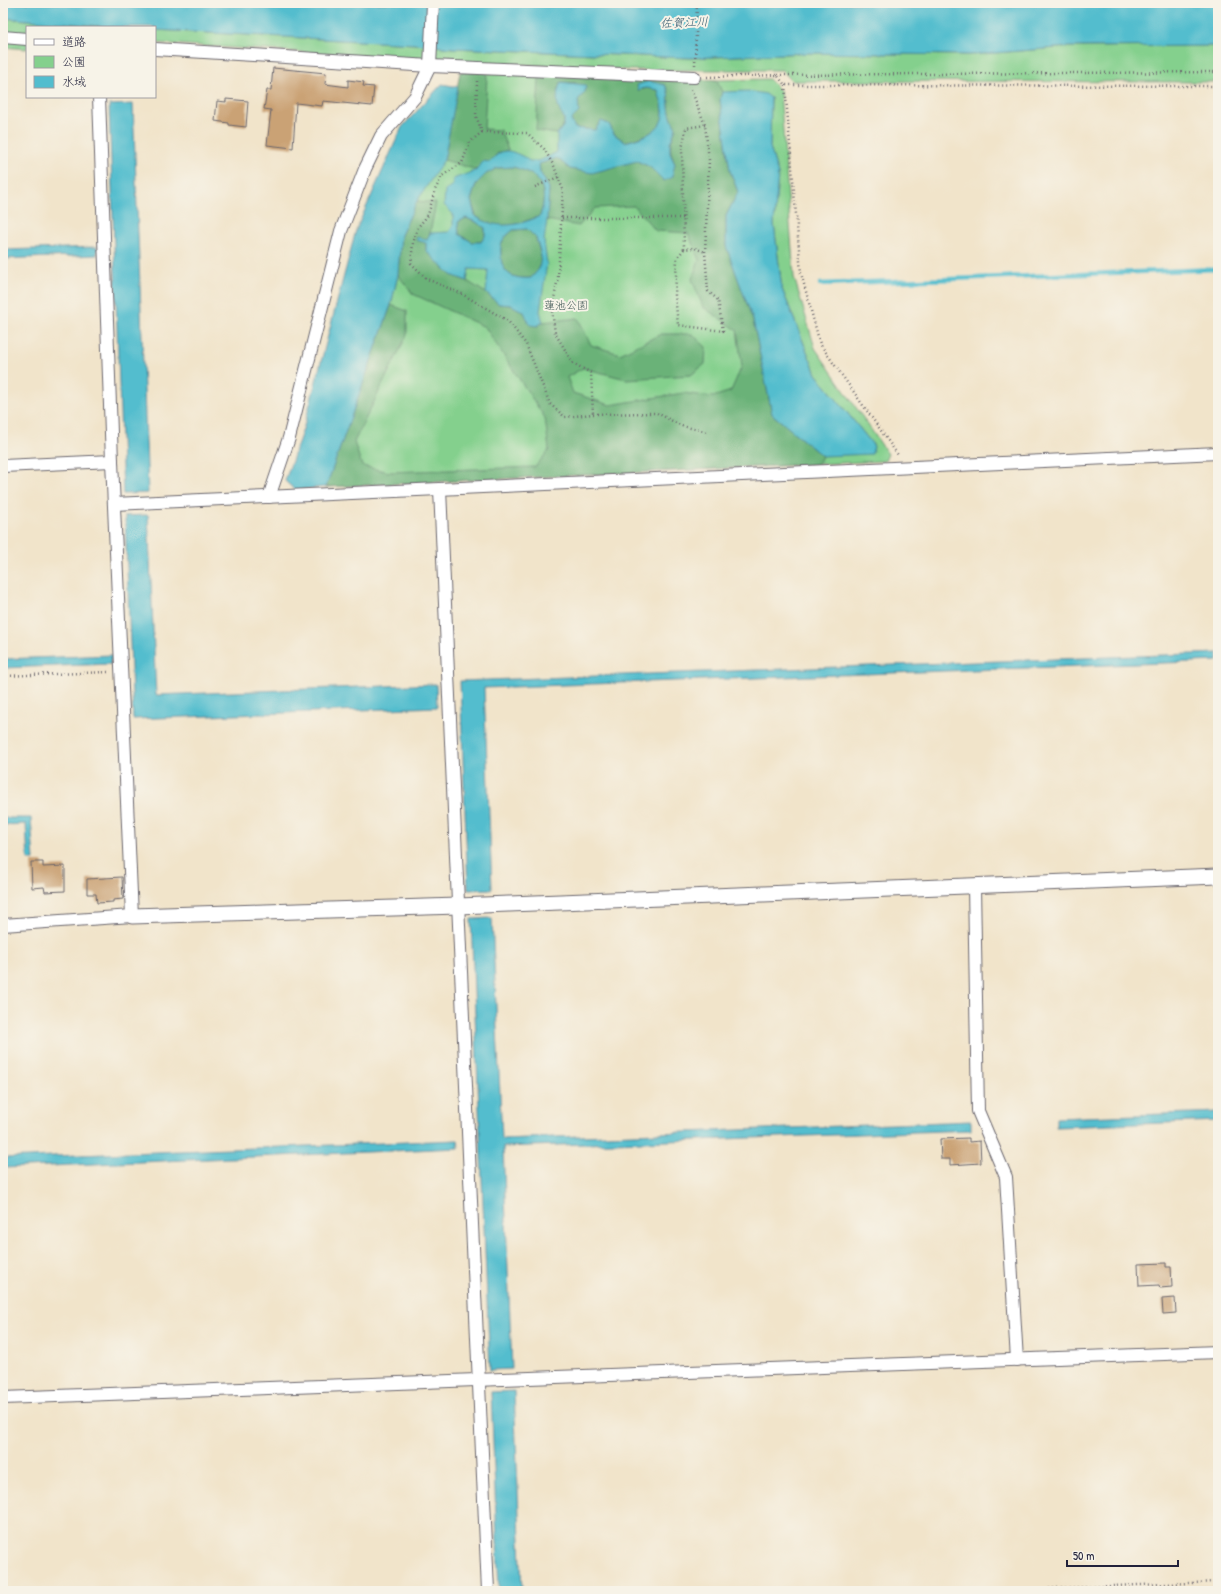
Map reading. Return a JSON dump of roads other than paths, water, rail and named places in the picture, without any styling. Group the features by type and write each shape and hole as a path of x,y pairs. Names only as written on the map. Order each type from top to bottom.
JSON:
{"street":[{"path":"270,497 289,438 341,231 365,168 381,136 415,97 430,63 433,3"},
{"path":"3,37 26,39"},
{"path":"156,48 430,63 477,68 695,73"},
{"path":"98,98 132,916"},
{"path":"114,504 1218,454"},
{"path":"3,466 112,461"},
{"path":"440,489 488,1591"},
{"path":"3,925 132,916 458,906 1218,876"},
{"path":"974,886 978,1111 1006,1177 1017,1360"},
{"path":"3,1398 1218,1352"}],"water":[{"name":"佐賀江川","path":"3,3 1218,3 1218,46 1069,47 970,55 807,53 690,58 453,48 415,44 156,30 156,26 101,26 3,18"},
{"path":"649,81 665,85 668,91 670,113 676,128 670,143 670,153 675,164 672,177 664,181 650,167 637,161 592,173 570,169 557,158 539,164 540,172 549,188 544,241 547,263 540,311 543,322 537,326 530,325 524,312 511,305 499,304 486,293 488,270 469,269 467,281 451,275 426,251 426,243 416,240 417,237 427,240 430,233 449,232 453,226 453,214 444,205 445,190 453,185 453,179 477,170 483,161 490,162 497,154 504,151 523,156 529,161 544,159 557,152 557,134 564,125 564,118 559,110 557,101 561,82 586,85 585,92 578,100 579,112 571,120 575,128 595,130 601,121 609,124 614,134 625,142 650,133 660,124 662,118 663,109 658,90 646,88 638,90 637,85","holes":["513,167 530,174 536,178 540,184 543,190 544,198 540,216 523,222 507,225 491,223 475,216 471,200 476,184 486,174 497,168","466,218 485,228 485,236 481,242 472,242 459,234 458,222","527,229 536,238 541,256 539,269 531,278 515,277 507,273 502,264 501,244 504,238 513,230"]},
{"path":"442,84 458,87 444,160 417,201 401,235 398,275 391,305 326,487 295,490 285,481 304,426 356,230 402,127"},
{"path":"748,91 766,94 771,98 770,147 778,174 774,224 782,289 816,374 874,446 872,454 822,456 772,414 753,320 726,246 726,216 738,192 730,171 720,100 722,92"},
{"path":"133,104 148,493 123,494 109,105"},
{"path":"97,247 97,255 3,259 3,250"},
{"path":"148,515 156,695 436,684 437,707 133,719 125,516"},
{"path":"1218,653 1218,661 484,688 492,889 468,890 460,681"},
{"path":"112,655 112,664 3,668 3,659"},
{"path":"3,818 31,818 34,860 28,860 26,824 3,825"},
{"path":"492,918 502,1139 971,1121 971,1130 503,1147 512,1369 490,1370 471,919"},
{"path":"1218,1112 1218,1121 1056,1127 1056,1118"},
{"path":"458,1140 459,1148 3,1168 3,1158"},
{"path":"514,1391 522,1591 499,1591 491,1392"}],"waterway":[{"path":"820,284 1218,269"}],"park label":[{"name":"蓮池公園","path":"566,305"}]}
